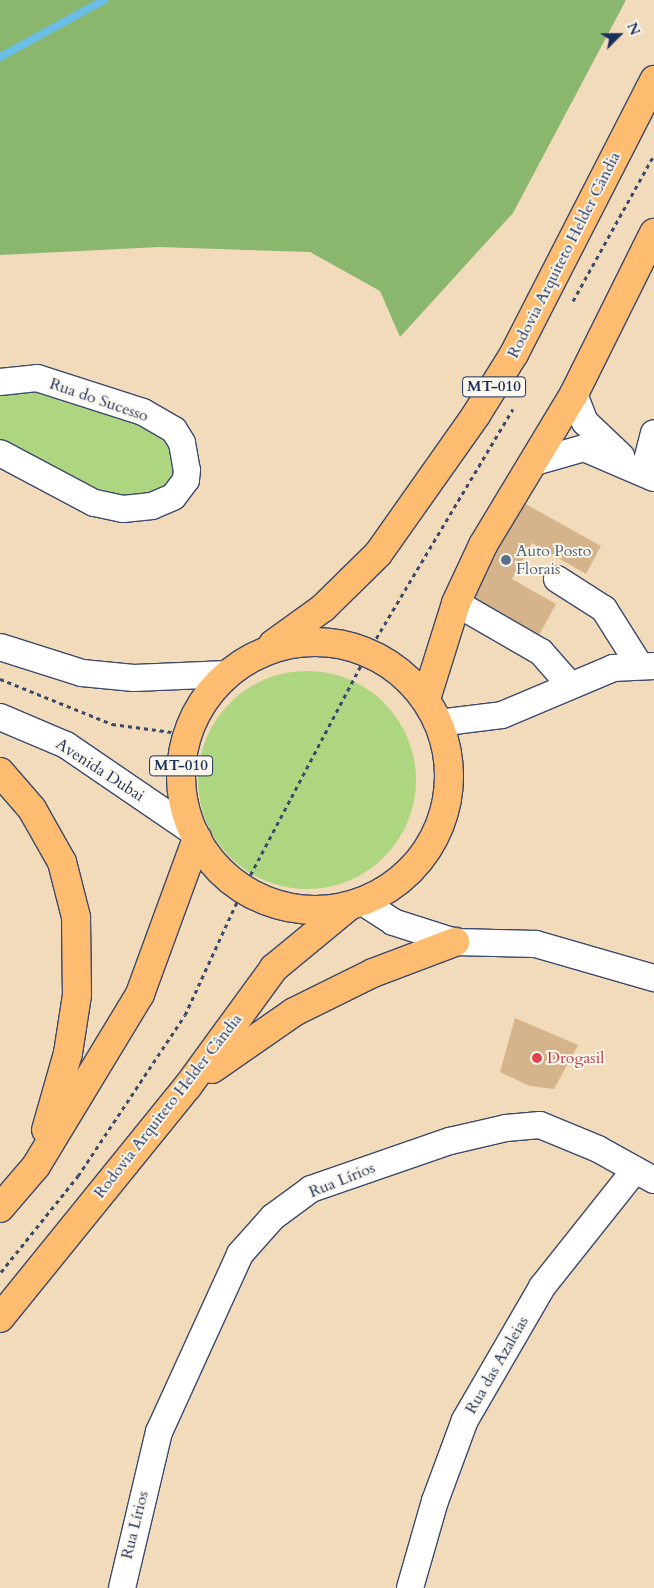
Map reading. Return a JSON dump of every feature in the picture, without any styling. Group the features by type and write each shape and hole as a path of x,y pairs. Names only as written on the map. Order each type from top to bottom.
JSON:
{"main road":[{"name":"Rodovia Arquiteto Helder Cândia","path":"269,647 323,608 378,554 476,415 514,354 654,80"},
{"path":"426,699 456,603 483,545 535,462 574,394 654,233"},
{"name":"MT-010","path":"320,640 368,652 398,669 426,699 438,723 450,785 439,829 414,868 355,904 310,911 271,904 243,889 210,860 196,835 182,803 180,774 186,734 228,674 269,647 320,640"},
{"path":"0,772 32,809 62,862 76,917 78,995 68,1053 36,1166"},
{"path":"0,1208 36,1166 140,994 196,835"},
{"name":"Rodovia Arquiteto Helder Cândia","path":"0,1318 188,1086 274,968 355,904"},
{"path":"188,1086 294,1012 373,973 455,942"}],"street":[{"name":"Rua do Sucesso","path":"0,382 37,378 143,412 174,430 182,443 187,470 186,480 173,497 152,506 124,509 94,503 0,454"},
{"path":"574,394 593,432 644,472"},
{"path":"644,472 654,434"},
{"path":"535,462 584,448 644,472"},
{"path":"557,579 604,609 647,666"},
{"path":"456,603 542,652 570,685"},
{"path":"0,647 82,673 134,678 228,674"},
{"path":"438,723 502,715 613,668 647,666"},
{"name":"Avenida Dubai","path":"0,717 66,745 196,835"},
{"path":"355,904 393,922 455,942 536,944 654,978"},
{"name":"Rua Lírios","path":"122,1588 159,1432 240,1254 273,1217 311,1190 450,1141 506,1128 540,1125 644,1175"},
{"name":"Rua das Azaleias","path":"410,1588 434,1501 465,1420 542,1287 644,1175"}],"path":[{"path":"568,310 654,154"},
{"path":"0,1273 78,1176 185,1016 243,889 368,652 515,405"},
{"path":"0,679 112,724 186,734"}],"green space":[{"path":"0,0 626,0 513,213 400,337 380,291 310,252 159,247 0,255"},
{"path":"43,389 133,418 169,437 179,459 168,492 117,500 0,444 0,391"},
{"path":"307,671 328,673 349,680 358,684 384,703 403,729 407,738 414,759 416,780 414,801 407,822 403,831 384,857 358,876 349,880 328,887 307,889 286,887 265,880 256,876 230,857 211,831 207,822 200,801 198,780 200,759 207,738 211,729 230,703 256,684 265,680 286,673"}],"building":[{"name":"Auto Posto Florais","path":"522,502 601,546 586,574 532,543 512,579 556,604 539,635 470,595"},
{"name":"Drogasil","path":"515,1018 578,1045 554,1089 530,1086 500,1072"}],"waterway":[{"path":"0,57 104,0"}],"place":[{"name":"Auto Posto Florais","path":"506,560"},
{"name":"Drogasil","path":"537,1058"}]}
